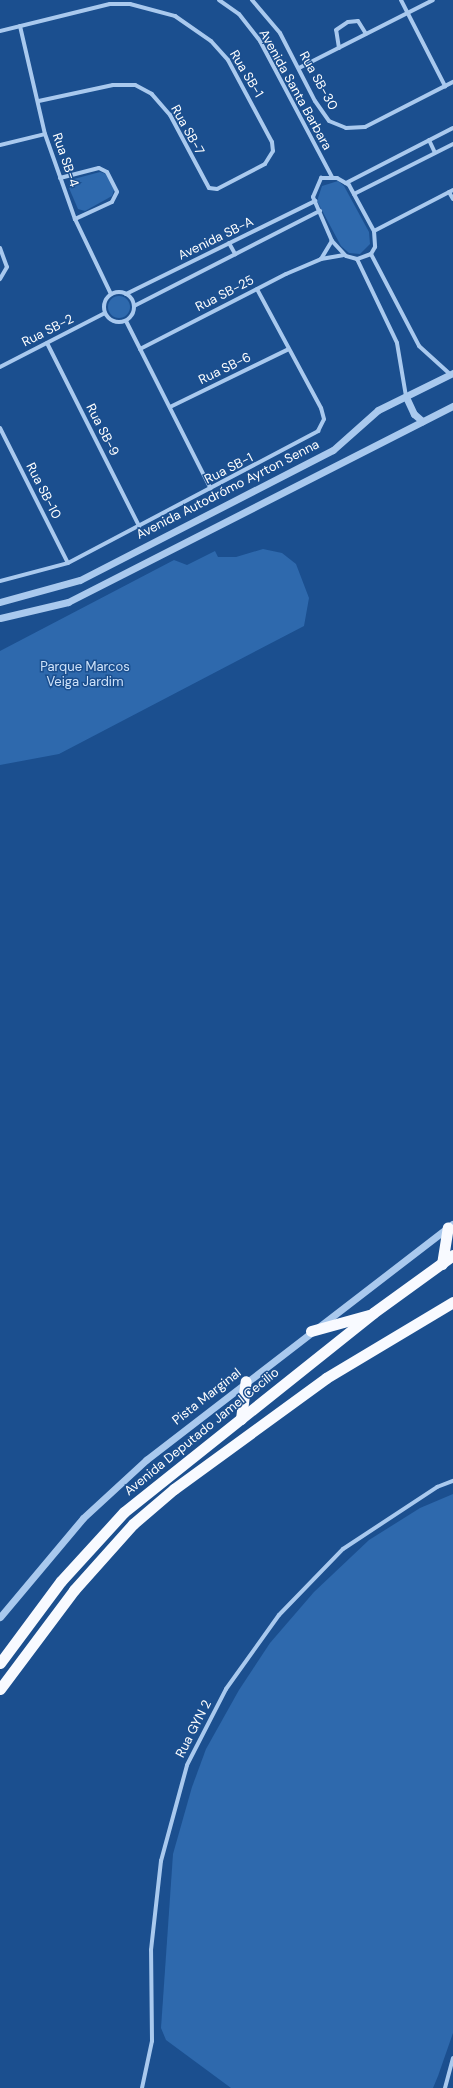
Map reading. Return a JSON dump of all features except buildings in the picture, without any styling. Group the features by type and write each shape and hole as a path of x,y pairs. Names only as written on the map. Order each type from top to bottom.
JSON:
{"highway":[{"path":"442,1264 451,1225"},
{"name":"Avenida Deputado Jamel Cecilio","path":"0,1662 61,1581 124,1512 373,1313 453,1255"},
{"name":"Avenida Deputado Jamel Cecilio","path":"0,1689 74,1590 133,1524 174,1489 326,1378 453,1302"},
{"path":"311,1330 373,1313"},
{"path":"241,1420 246,1381"}],"street":[{"name":"Avenida Santa Barbara","path":"219,0 239,14 260,41 332,177"},
{"name":"Rua SB-30","path":"252,0 280,33 315,101 330,121 346,128 365,127 453,82"},
{"path":"401,0 445,86"},
{"path":"299,68 432,0"},
{"name":"Rua SB-1","path":"0,31 83,8 130,4 174,16 211,41 238,77 272,142 273,151 270,160 217,189"},
{"path":"339,48 336,30 348,22 358,21 366,34"},
{"name":"Rua SB-4","path":"20,26 39,101 45,134 75,219 111,294"},
{"name":"Rua SB-7","path":"39,101 114,85 135,85 152,94 170,115 201,180 209,188 217,189"},
{"path":"346,183 453,128"},
{"path":"0,145 45,134"},
{"path":"429,140 434,154"},
{"path":"354,194 453,144"},
{"path":"60,178 99,168 107,172 117,192 112,202 75,219"},
{"path":"332,177 346,183 354,194 374,231 375,247 371,254 357,258 343,255 332,241 315,201 314,192 321,178 332,177"},
{"path":"374,231 451,191 453,199"},
{"name":"Avenida SB-A","path":"126,294 315,201"},
{"name":"Avenida SB-A","path":"134,306 320,211"},
{"path":"321,259 332,241"},
{"path":"229,243 235,254"},
{"path":"0,248 7,268 0,279"},
{"path":"371,254 419,346 452,375"},
{"name":"Rua SB-25","path":"140,349 257,289 321,259 343,255"},
{"path":"357,258 397,343 406,397 414,414 422,421"},
{"name":"Rua SB-1","path":"0,581 68,563 211,489 318,431 324,419 321,408 257,289"},
{"path":"111,294 126,294 134,306 126,321 116,322 105,313 106,300 111,294"},
{"name":"Rua SB-2","path":"0,367 105,313"},
{"path":"126,321 211,489"},
{"name":"Rua SB-9","path":"47,343 139,526"},
{"name":"Rua SB-6","path":"170,407 289,349"},
{"name":"Avenida Autodrómo Ayrton Senna","path":"0,602 80,580 333,450 359,423 406,397 452,375"},
{"name":"Avenida Autodrómo Ayrton Senna","path":"0,618 68,602 453,406"},
{"name":"Rua SB-10","path":"0,428 68,563"},
{"name":"Pista Marginal","path":"0,1616 42,1564 108,1493 311,1330 451,1225"},
{"name":"Rua GYN 2","path":"142,2088 152,2041 152,1950 160,1861 186,1765 226,1689 279,1615 343,1549 437,1487 453,1481"},
{"path":"445,2088 453,2058"}],"green space":[{"path":"100,172 106,174 114,190 112,196 85,211 78,209 69,188 70,180"},
{"path":"338,181 344,186 369,232 370,244 360,254 349,253 341,246 317,201 322,186"},
{"path":"119,296 127,299 130,307 127,315 119,318 111,315 108,307 111,299"},
{"name":"Parque Marcos Veiga Jardim","path":"263,549 282,553 296,564 309,598 304,626 59,754 0,765 0,651 174,560 187,565 215,551 218,557 236,557"},
{"path":"453,1494 453,2033 438,2076 433,2088 231,2088 166,2040 161,2028 173,1854 192,1787 206,1749 239,1690 270,1643 314,1592 369,1540 420,1508"}]}
